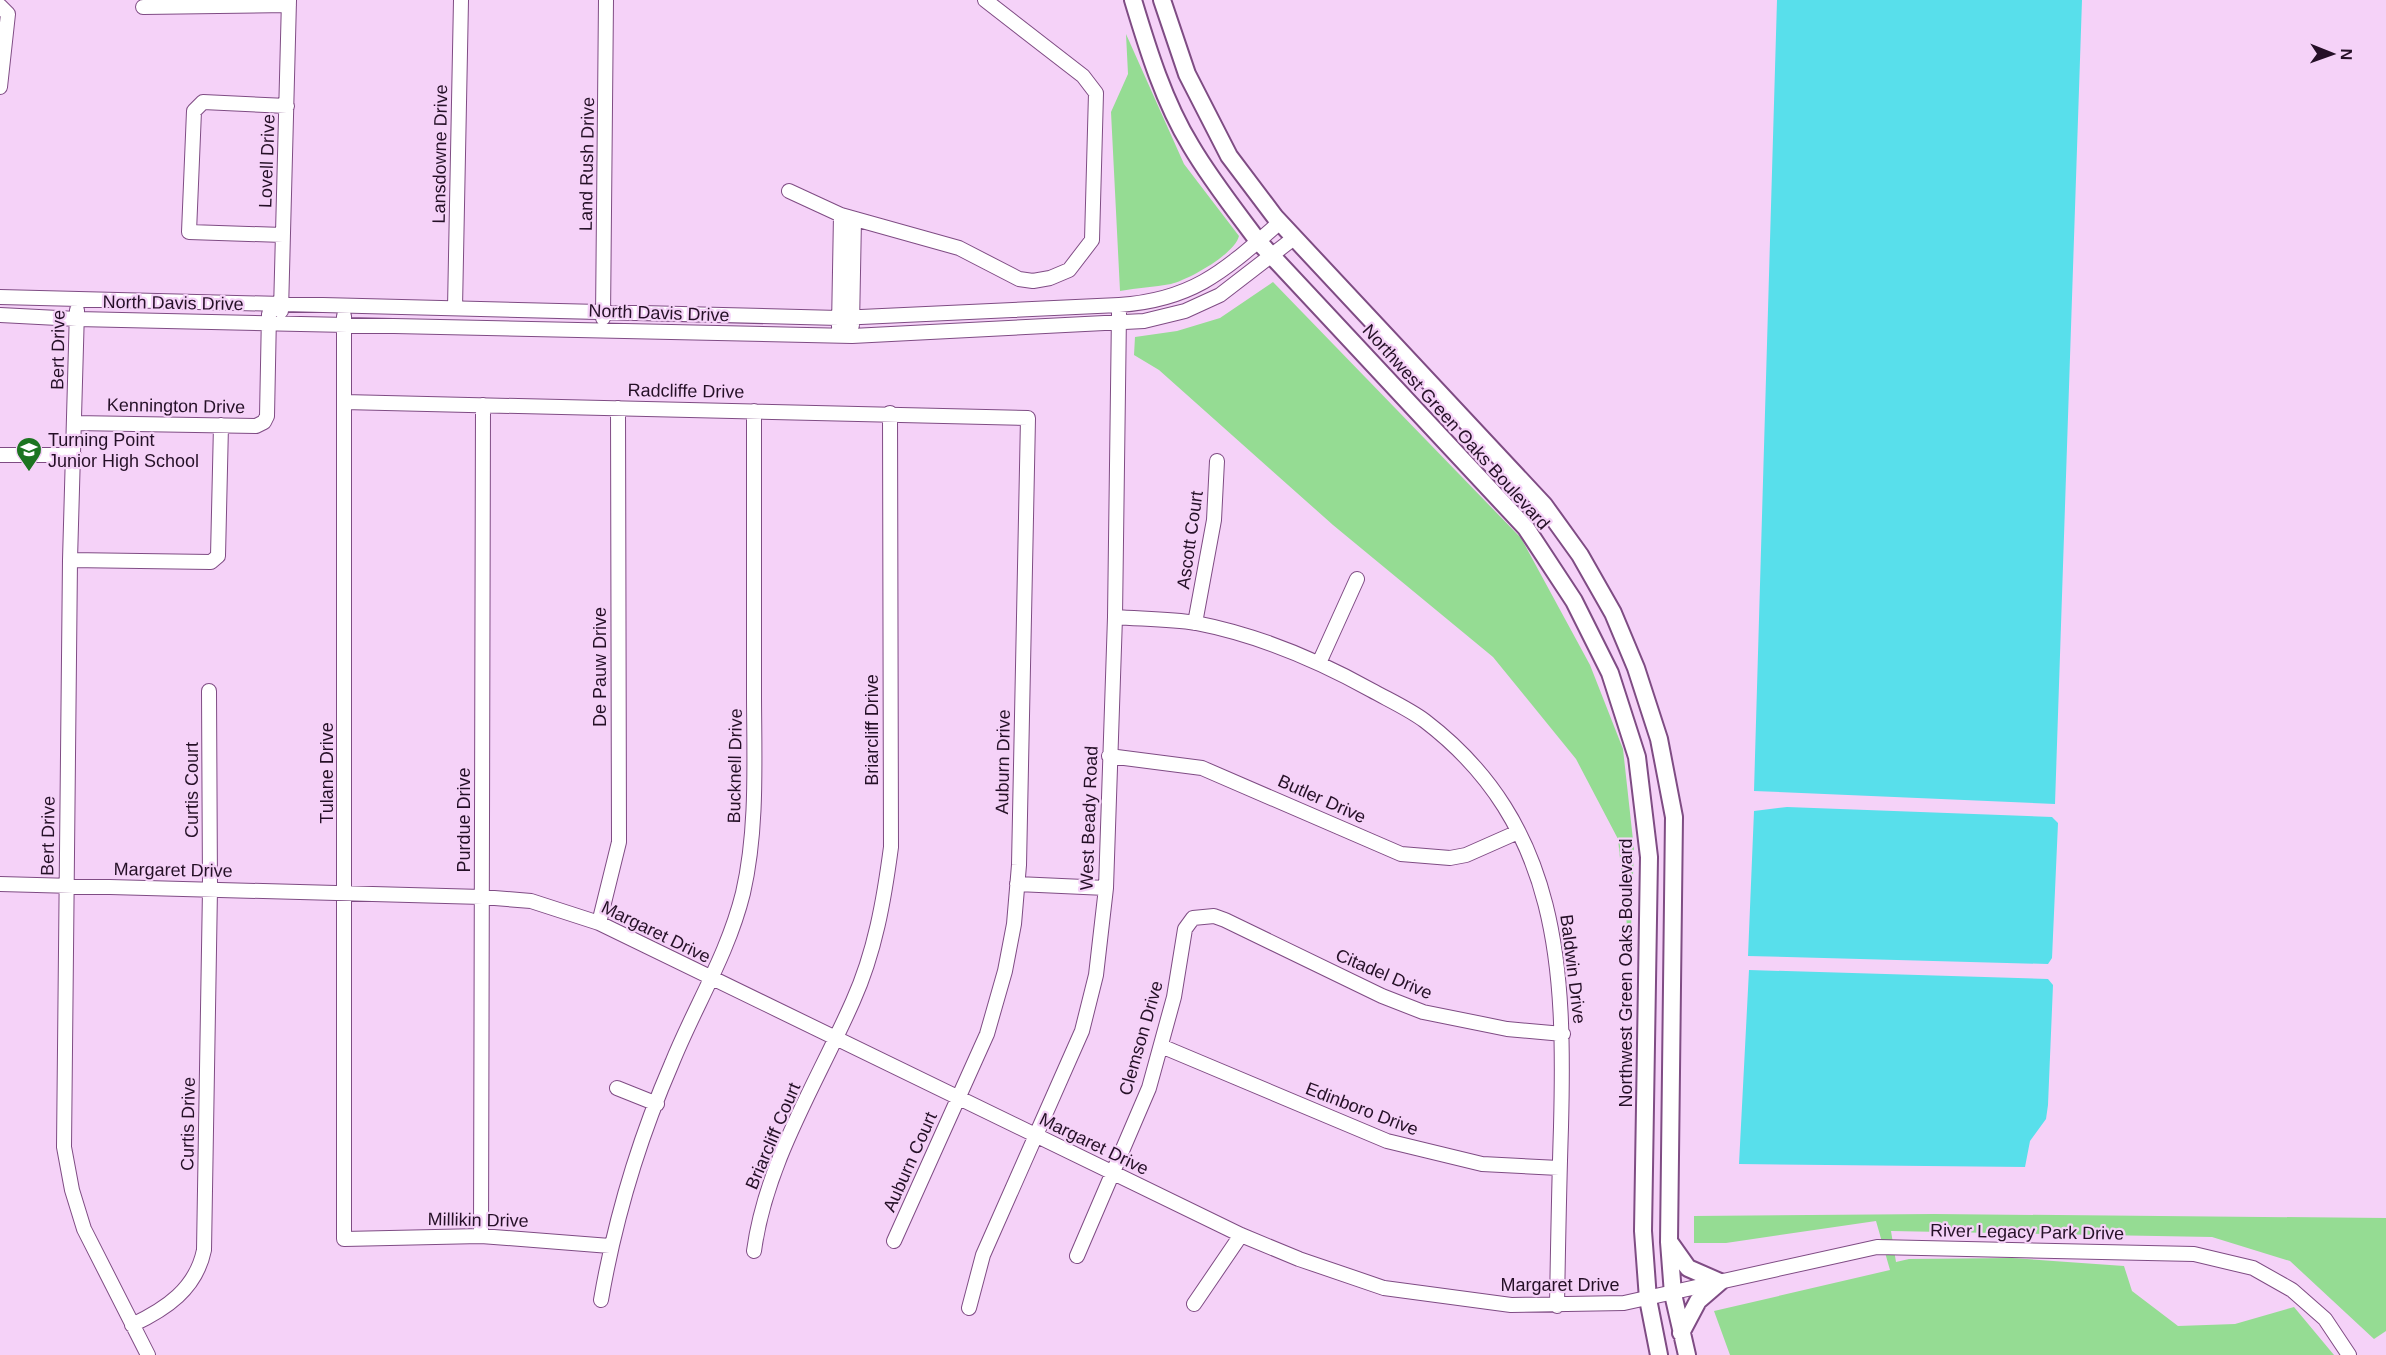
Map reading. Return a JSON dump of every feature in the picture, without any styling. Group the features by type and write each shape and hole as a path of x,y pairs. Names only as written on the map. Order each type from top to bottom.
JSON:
{"main road":[{"name":"Northwest Green Oaks Boulevard","path":"1132,0 1146,45 1190,145 1225,198 1258,241 1526,528 1574,601 1610,673 1637,757 1649,856 1642,1231 1648,1299 1659,1355"},
{"name":"Northwest Green Oaks Boulevard","path":"1162,0 1187,74 1229,156 1279,223 1544,505 1591,574 1613,613 1636,668 1659,739 1674,817 1669,1242 1673,1294 1687,1355"},
{"path":"1669,1242 1688,1268 1720,1282 1698,1301 1681,1333"}],"street":[{"name":"Lansdowne Drive","path":"454,308 461,0"},
{"name":"Land Rush Drive","path":"603,329 606,0"},
{"path":"789,191 847,217 959,248 1019,279 1033,281 1050,278 1069,270 1092,240 1096,93 1083,76 985,0"},
{"path":"143,6 289,2"},
{"name":"Lovell Drive","path":"275,303 283,235 289,2"},
{"path":"0,6 8,14 0,87"},
{"path":"283,235 189,232 194,111 203,102 286,106"},
{"path":"845,336 847,217"},
{"name":"North Davis Drive","path":"0,297 846,318 1119,305 1142,303 1179,295 1200,285 1228,267 1279,223"},
{"name":"North Davis Drive","path":"0,315 77,319 845,336 1144,321 1185,311 1220,295 1294,238"},
{"name":"Bert Drive","path":"78,300 70,560 64,1147 72,1190 84,1229 148,1355"},
{"name":"Kennington Drive","path":"74,423 256,426 264,422 267,416 275,303"},
{"name":"West Beady Road","path":"969,1308 983,1255 1082,1031 1096,975 1106,888 1115,617 1119,305"},
{"name":"Tulane Drive","path":"344,306 346,891 344,1239"},
{"name":"Radcliffe Drive","path":"344,402 1028,418"},
{"name":"Purdue Drive","path":"482,1236 483,405"},
{"name":"De Pauw Drive","path":"599,923 619,842 618,408"},
{"name":"Bucknell Drive","path":"601,1300 610,1246 622,1198 671,1064 721,960 743,893 753,826 754,411"},
{"name":"Briarcliff Drive","path":"835,1038 870,954 883,907 891,847 890,413"},
{"name":"Auburn Drive","path":"959,1098 987,1034 1005,971 1017,884 1028,418"},
{"path":"70,560 201,564 211,562 218,556 221,425"},
{"path":"0,455 74,455"},
{"name":"Ascott Court","path":"1195,623 1214,520 1217,461"},
{"path":"1319,663 1357,579"},
{"name":"Baldwin Drive","path":"1115,617 1195,623 1275,645 1319,663 1401,706 1432,726 1483,777 1530,854 1551,920 1563,1034 1557,1306"},
{"name":"Curtis Court","path":"209,691 210,889"},
{"name":"Butler Drive","path":"1109,756 1202,768 1401,854 1440,857 1466,855 1518,832"},
{"name":"Margaret Drive","path":"0,884 346,891 531,901 599,923 1241,1235 1299,1259 1384,1288 1511,1305 1623,1304 1673,1294"},
{"path":"1017,884 1106,888"},
{"name":"Curtis Drive","path":"132,1325 166,1307 181,1294 201,1264 204,1250 210,889"},
{"name":"Citadel Drive","path":"1200,916 1214,916 1225,920 1382,996 1423,1012 1506,1029 1563,1034"},
{"name":"Clemson Drive","path":"1077,1256 1149,1088 1174,997 1185,929 1193,918 1200,916"},
{"name":"Briarcliff Court","path":"754,1251 767,1192 835,1038"},
{"name":"Edinboro Drive","path":"1161,1046 1387,1141 1482,1164 1559,1168"},
{"path":"617,1088 657,1104"},
{"name":"Auburn Court","path":"894,1241 959,1098"},
{"path":"1194,1304 1241,1235"},
{"name":"Millikin Drive","path":"344,1239 482,1236 610,1246"},
{"name":"River Legacy Park Drive","path":"1673,1294 1877,1247 2194,1254 2253,1268 2292,1290 2325,1319 2349,1355"}],"shaded area":[{"path":"1777,0 2082,0 2055,804 1754,791"},
{"path":"1126,34 1184,164 1239,236 1229,251 1188,277 1171,284 1120,291 1111,112 1128,74"},
{"path":"1273,282 1521,538 1590,665 1623,749 1634,849 1630,955 1618,839 1576,759 1493,657 1333,525 1159,370 1134,355 1135,337 1177,331 1220,318"},
{"path":"1787,807 2052,817 2058,823 2052,958 2048,964 1748,956 1754,811"},
{"path":"1749,970 2048,979 2053,985 2048,1105 2046,1119 2030,1141 2025,1167 1739,1164"},
{"path":"1934,1214 2386,1218 2386,1331 2374,1339 2290,1261 2212,1237 1891,1231 1896,1262 1909,1259 2012,1258 2124,1266 2132,1291 2178,1326 2235,1324 2294,1307 2334,1355 1730,1355 1714,1311 1890,1270 1876,1221 1726,1243 1694,1243 1694,1216"}],"place":[{"name":"Turning Point Junior High School","path":"29,473"}]}
